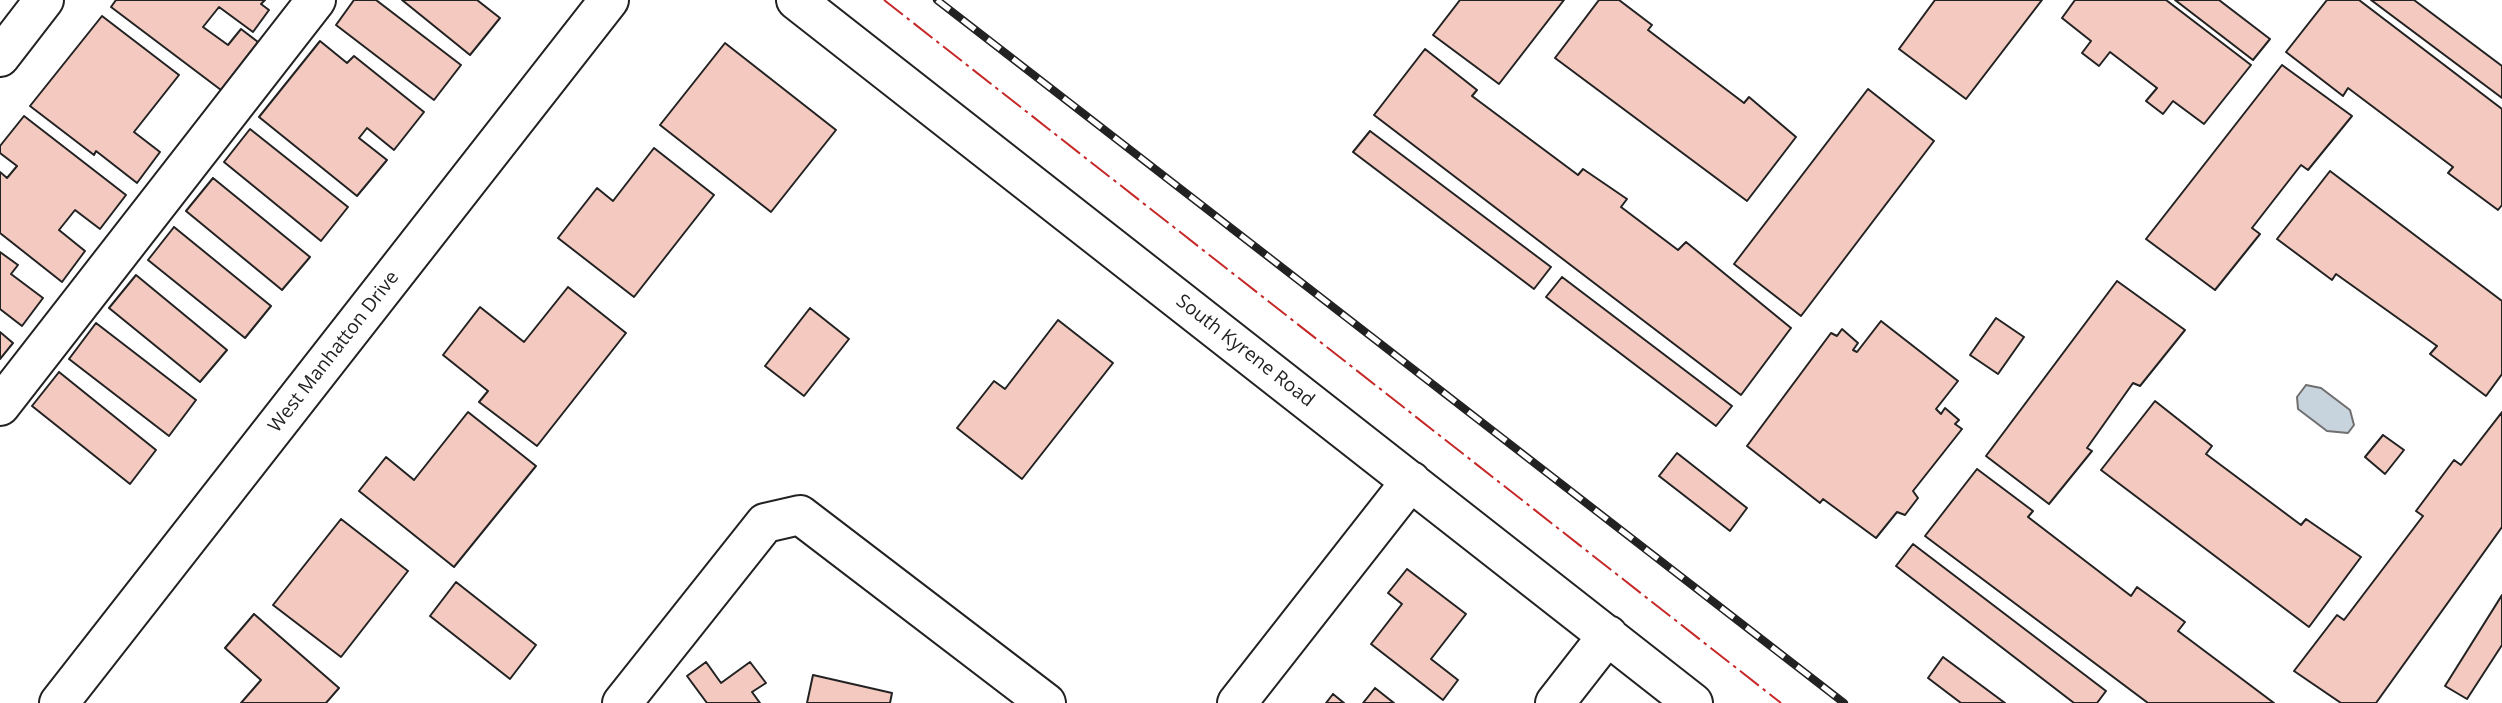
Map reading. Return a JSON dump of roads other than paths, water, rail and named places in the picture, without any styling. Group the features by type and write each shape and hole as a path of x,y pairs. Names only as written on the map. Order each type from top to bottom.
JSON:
{"street":[{"path":"0,57 44,0"},
{"path":"0,406 316,0"},
{"name":"West Manhatton Drive","path":"60,703 609,0"},
{"name":"South Kyrene Road","path":"796,0 1693,703"},
{"path":"1237,703 1411,481"},
{"path":"622,703 765,523 800,515 1046,703"},
{"path":"1555,703 1608,635"}],"railway":[{"path":"937,0 1844,703"}]}
